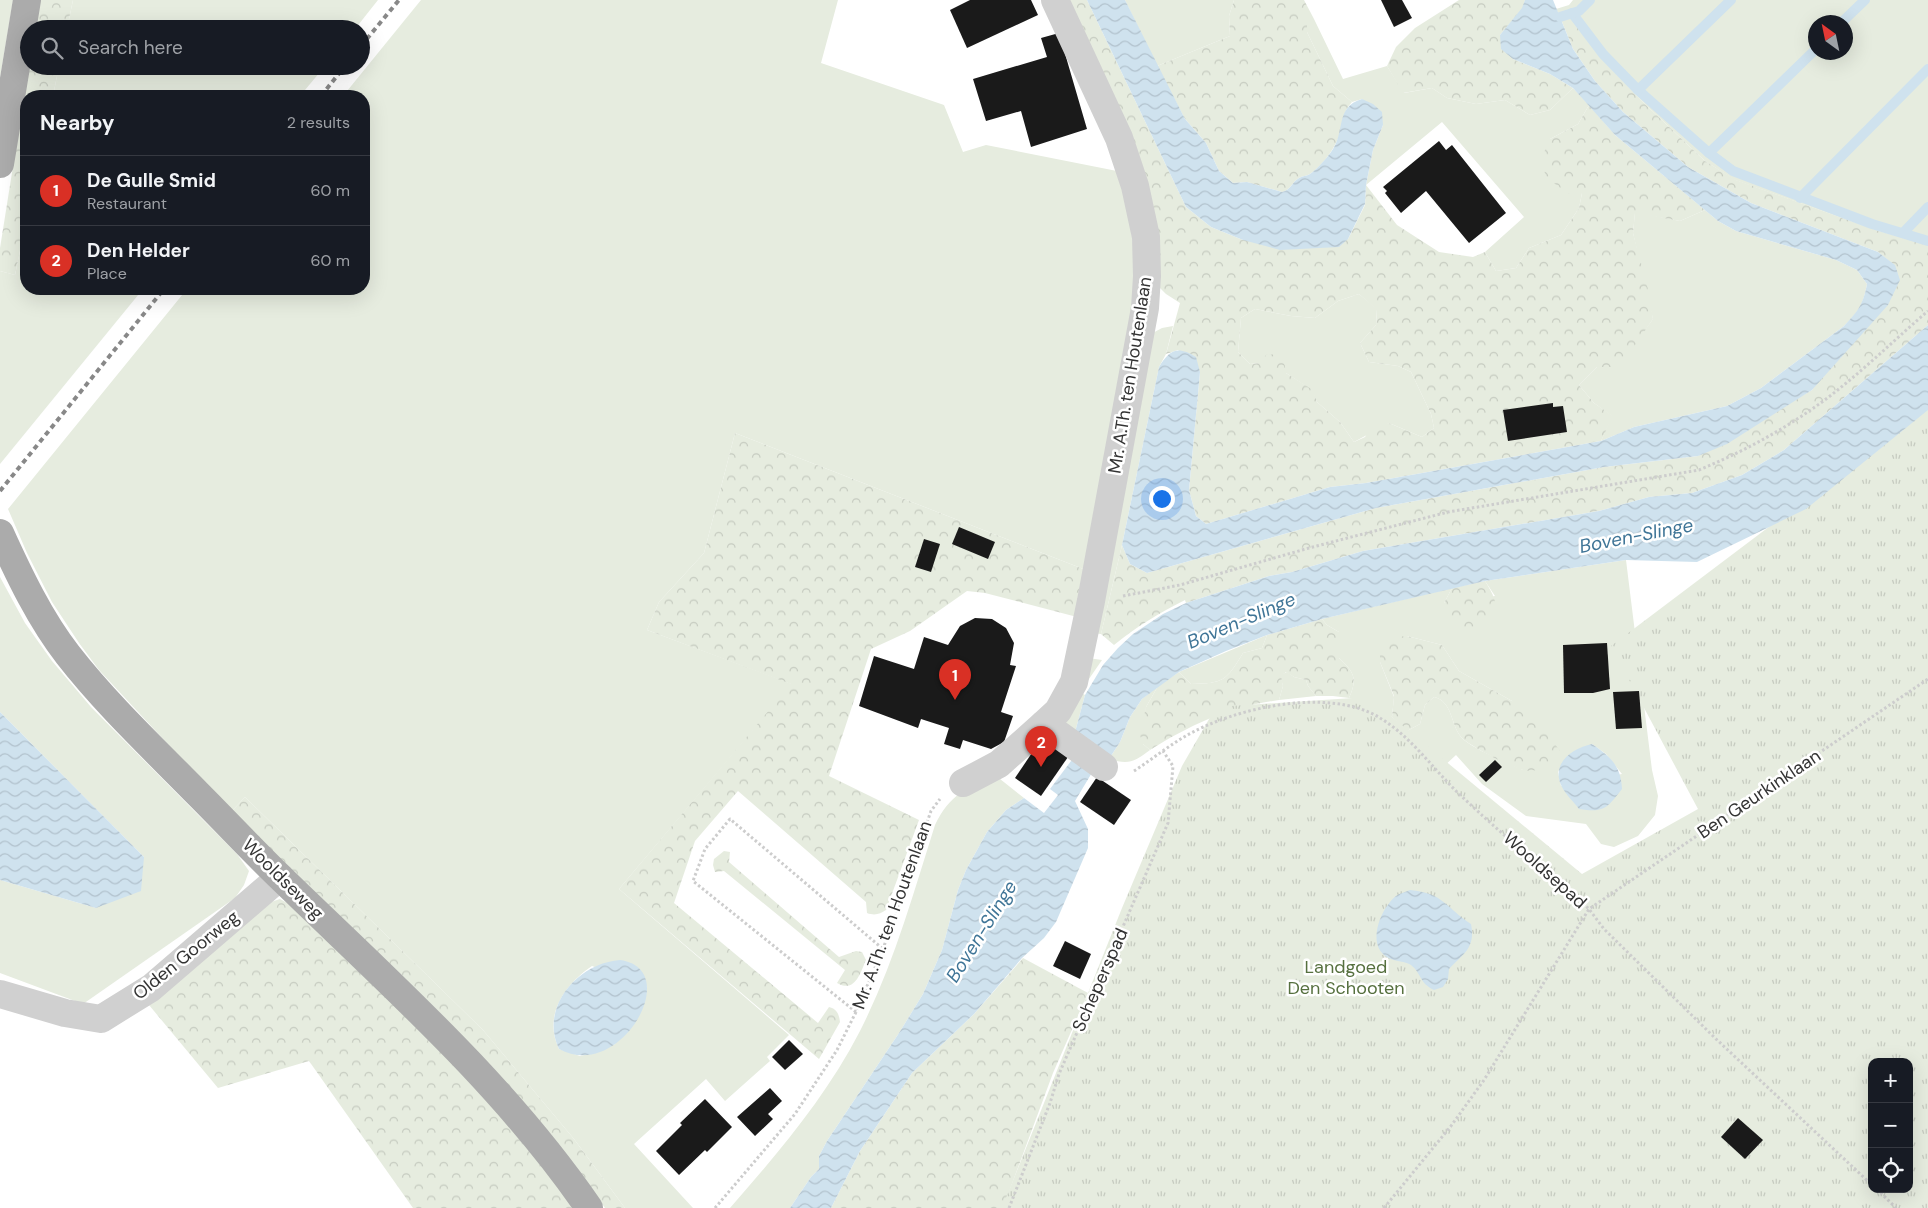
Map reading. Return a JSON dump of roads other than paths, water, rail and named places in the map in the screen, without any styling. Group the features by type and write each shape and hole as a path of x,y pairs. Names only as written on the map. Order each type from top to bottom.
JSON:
{"main road":[{"path":"24,20 27,0"},
{"path":"0,164 20,43"},
{"name":"Wooldseweg","path":"0,533 40,613 67,654 102,696 280,877 388,980 477,1070 565,1173 589,1208"}],"street":[{"name":"Mr. A.Th. ten Houtenlaan","path":"963,783 999,764 1044,724 1058,711 1074,682 1144,308 1148,276 1146,237 1135,186 1118,138 1055,0"},
{"path":"1044,724 1104,767"},
{"name":"Olden Goorweg","path":"0,994 64,1013 101,1019 151,988 280,877"}],"water":[{"path":"1087,0 1125,0 1185,119 1206,143 1219,171 1233,183 1247,182 1282,192 1285,191 1299,178 1313,172 1329,155 1338,137 1344,114 1353,103 1362,99 1373,104 1382,112 1383,125 1373,150 1366,185 1365,204 1348,239 1339,247 1280,250 1243,240 1211,227 1186,207"},
{"path":"1525,0 1553,0 1573,49 1595,81 1623,112 1688,167 1751,203 1878,252 1895,265 1900,280 1888,305 1812,390 1727,444 1698,456 1604,467 1376,508 1147,573 1130,564 1122,545 1159,367 1167,356 1175,351 1184,351 1196,357 1200,372 1189,490 1196,516 1206,524 1330,487 1366,483 1601,441 1634,427 1727,406 1761,388 1844,326 1856,312 1862,303 1867,284 1857,270 1836,260 1736,231 1718,221 1615,135 1573,88 1550,74 1513,59 1501,49 1500,35 1522,8"},
{"name":"Boven-Slinge","path":"1928,325 1928,410 1806,509 1697,562 1626,560 1485,581 1322,619 1267,635 1179,672 1142,699 1130,717 1120,742 1109,759 1074,736 1085,695 1103,665 1133,634 1163,614 1186,603 1269,576 1292,572 1363,551 1599,511 1649,497 1692,493 1742,475 1784,450"},
{"path":"0,712 144,857 141,891 96,908 0,880"},
{"path":"1592,744 1605,753 1614,763 1620,774 1622,789 1605,808 1595,810 1579,809 1562,787 1559,771 1565,758 1571,753"},
{"name":"Boven-Slinge","path":"1074,757 1093,771 1075,801 1088,829 1088,848 1056,922 1044,938 1022,958 974,1014 912,1073 860,1151 831,1208 790,1208 811,1177 819,1169 819,1156 827,1141 923,994 942,950 958,890 966,870 987,832 1006,810 1024,798 1044,813 1058,795 1050,789"},
{"path":"1410,890 1430,894 1438,898 1471,924 1472,939 1470,945 1449,969 1448,979 1443,987 1434,990 1423,981 1411,965 1386,957 1379,948 1377,940 1379,924 1386,908 1396,896"},
{"path":"620,960 639,968 646,982 645,1001 637,1021 622,1038 603,1051 582,1055 559,1049 554,1033 554,1018 558,1003 566,990 577,978 590,969 604,963"}],"waterway":[{"path":"1560,17 1579,11 1590,0"},
{"path":"1638,90 1731,0"},
{"path":"1849,15 1865,0"},
{"path":"1572,13 1603,54 1638,90 1709,153 1733,171 1872,224 1928,241"},
{"path":"1709,153 1808,57"},
{"path":"1800,198 1928,69"},
{"path":"1903,233 1928,207"}],"railway":[{"path":"370,35 399,0"},
{"path":"326,90 338,75"},
{"path":"0,491 159,295"}],"place":[{"name":"De Gulle Smid","path":"955,700"},
{"name":"Den Helder","path":"1041,767"}],"park label":[{"name":"Landgoed Den Schooten","path":"1346,978"}]}
